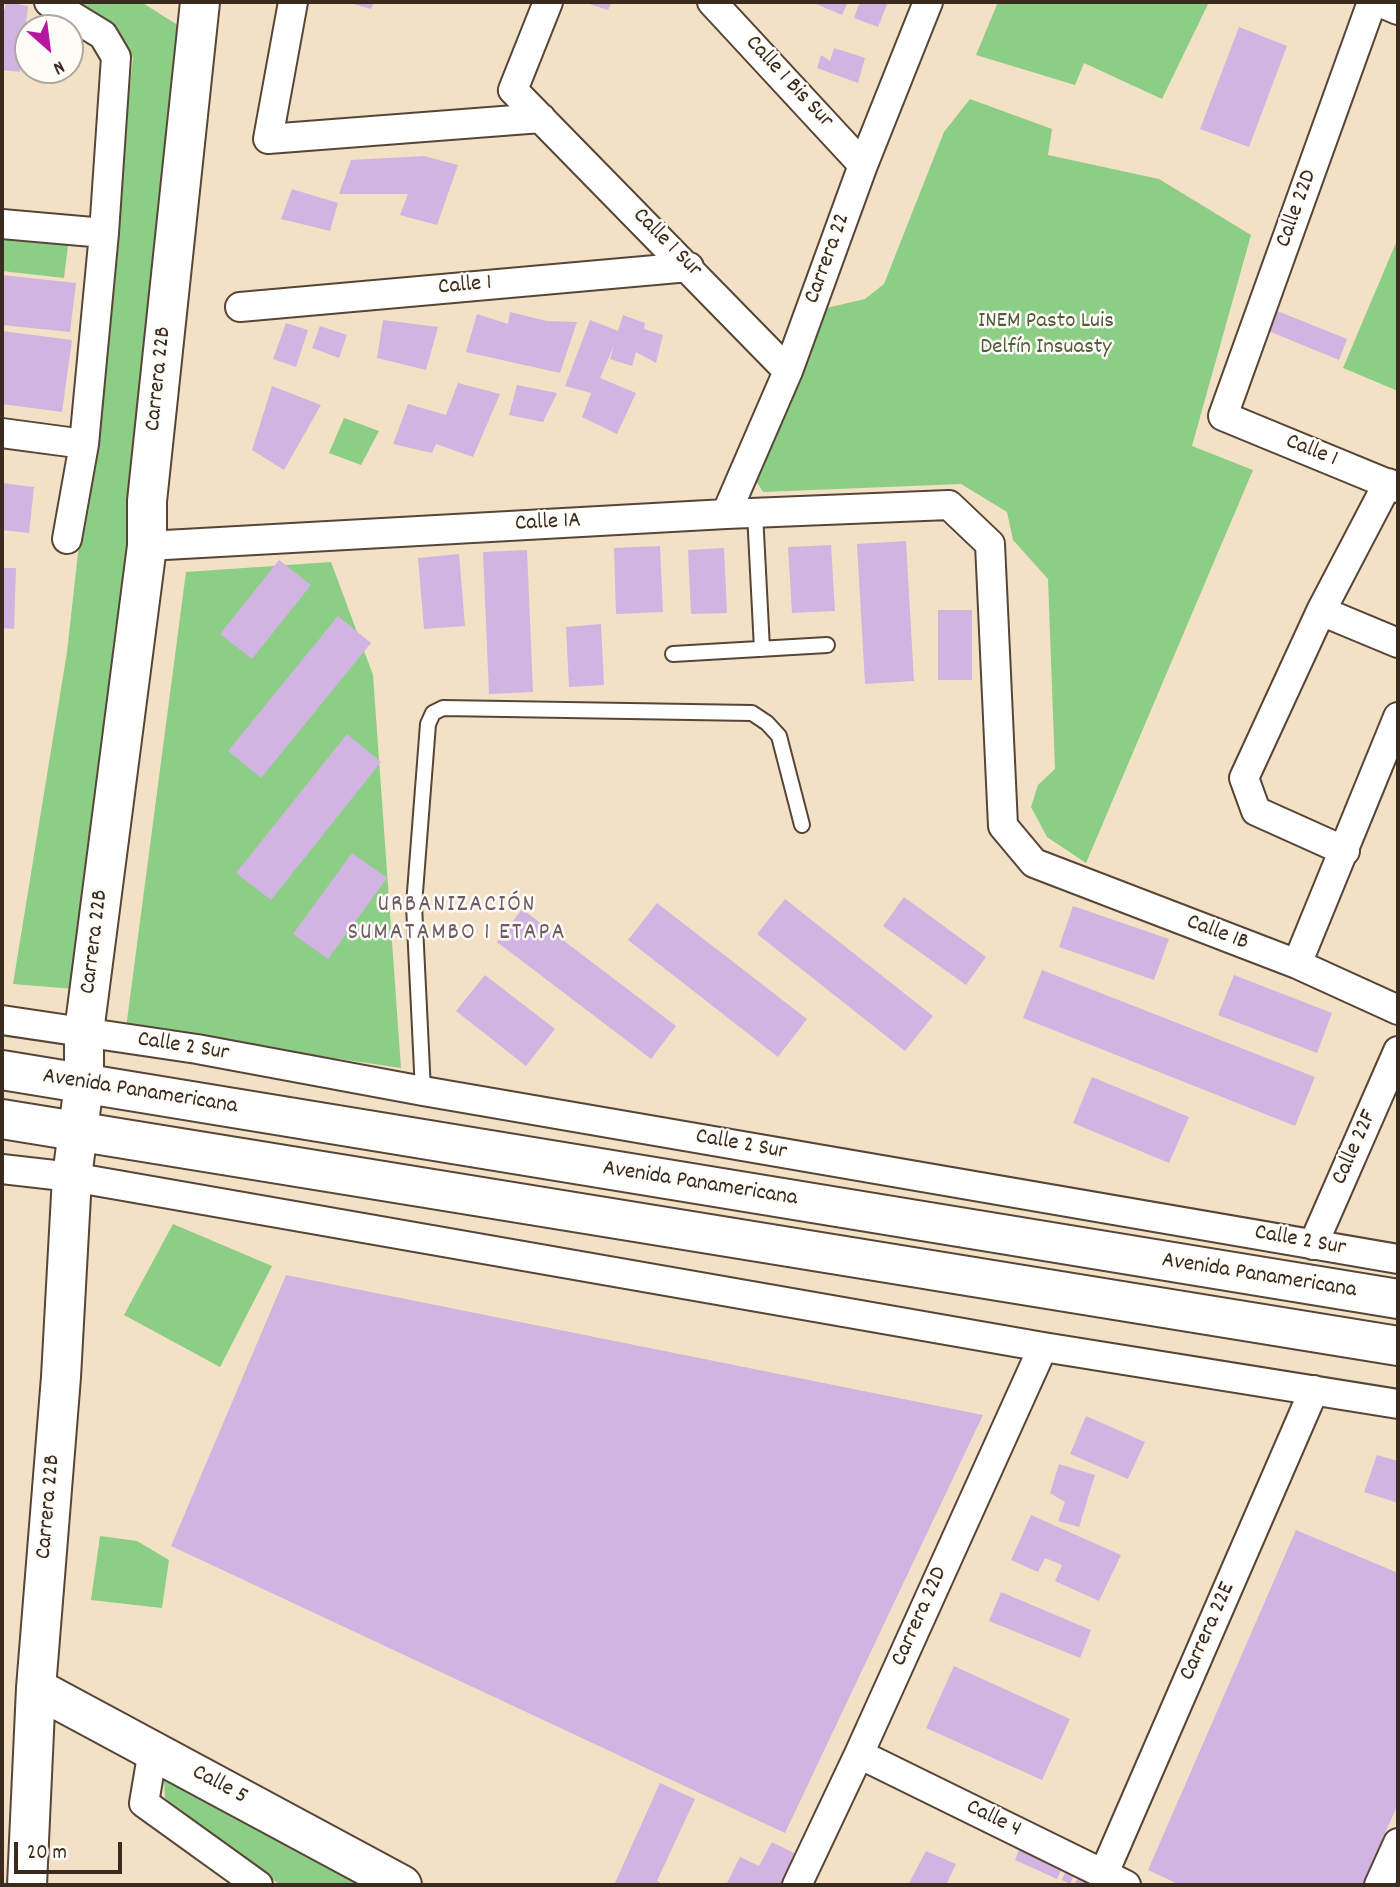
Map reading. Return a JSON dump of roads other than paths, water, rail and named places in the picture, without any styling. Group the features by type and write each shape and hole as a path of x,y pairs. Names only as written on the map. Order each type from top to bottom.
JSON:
{"main road":[{"name":"Carrera 22B","path":"27,1885 36,1688 61,1377 72,1177 84,1084 85,1032 147,546 147,501 200,2"},
{"name":"Avenida Panamericana","path":"2,1070 1398,1299"},
{"name":"Avenida Panamericana","path":"2,1119 1398,1346"},
{"name":"Calle 5","path":"36,1688 402,1885"}],"street":[{"path":"49,2 103,35 116,57 104,233 84,444 68,539"},
{"path":"293,2 268,139 541,118"},
{"name":"Calle 1 Sur","path":"548,2 513,90 789,371"},
{"name":"Calle 1 Bis Sur","path":"712,2 863,165"},
{"name":"Carrera 22","path":"726,514 789,371 863,165 928,2"},
{"name":"Calle 22D","path":"1223,416 1372,2"},
{"path":"1379,2 1398,10"},
{"path":"2,224 104,233"},
{"name":"Calle 1","path":"240,307 689,267"},
{"name":"Calle 1","path":"1223,416 1393,486"},
{"path":"2,433 84,444"},
{"path":"1345,851 1256,811 1244,778 1321,611 1393,486"},
{"name":"Calle 1A","path":"147,546 726,514 949,505 990,544 1003,826 1034,863"},
{"path":"1321,611 1398,643"},
{"path":"1297,964 1398,717"},
{"name":"Calle 1B","path":"1034,863 1297,964 1398,1010"},
{"name":"Calle 2 Sur","path":"2,1020 197,1049 423,1091 1398,1259"},
{"name":"Calle 22F","path":"1313,1245 1398,1051"},
{"path":"2,1169 72,1177 1043,1347 1398,1404"},
{"name":"Carrera 22D","path":"797,1885 1043,1347"},
{"name":"Carrera 22E","path":"1115,1879 1314,1390"},
{"path":"153,1750 144,1802 258,1885"},
{"name":"Calle 4","path":"859,1754 1115,1879"},
{"path":"1379,1885 1398,1843"}],"lane":[{"path":"755,513 762,649"},
{"path":"673,654 827,645"},
{"path":"423,1091 414,905 428,724 433,713 443,708 752,713 767,723 779,736 802,825"}],"district":[{"name":"URBANIZACIÓN SUMATAMBO 1 ETAPA","path":"457,921"}],"park label":[{"name":"INEM Pasto Luis Delfín Insuasty","path":"1046,336"}]}
